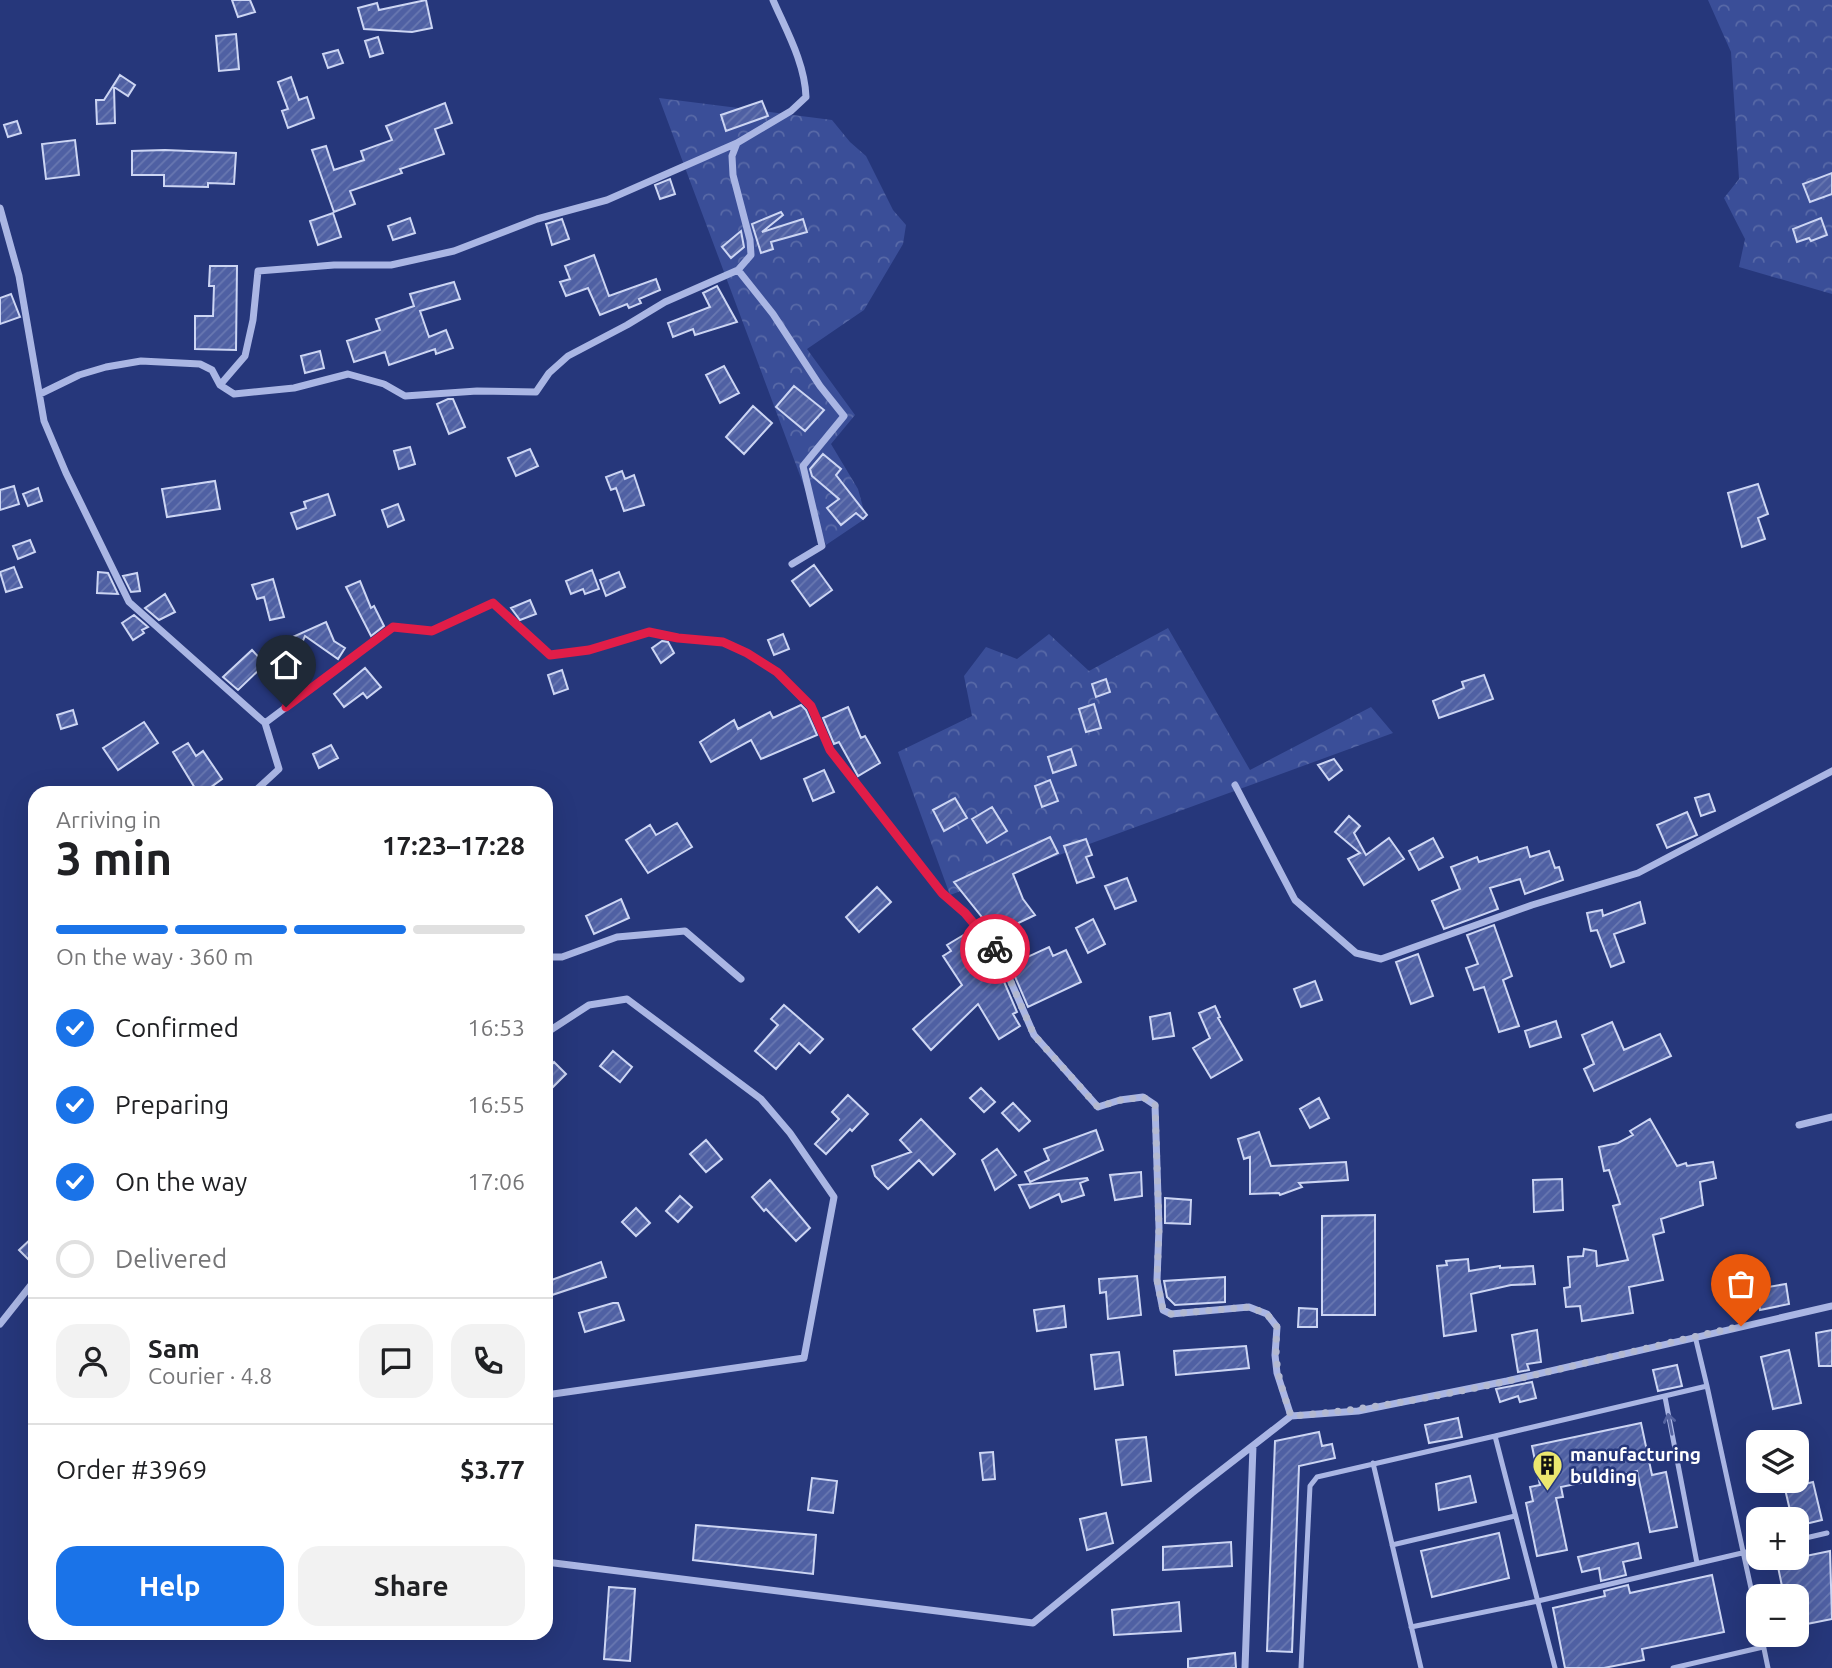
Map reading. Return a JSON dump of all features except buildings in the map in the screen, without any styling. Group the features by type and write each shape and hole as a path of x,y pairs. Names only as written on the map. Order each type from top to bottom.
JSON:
{"street":[{"path":"220,385 245,356 253,320 258,271 334,265 391,265 454,251 537,219 607,200 737,143 791,111 806,97 806,83 773,0"},
{"path":"40,394 79,375 141,361 200,364 212,370 220,385 234,394 294,388 348,374 384,384 405,396 477,391 536,392 550,373 568,356 665,302 738,270 751,255 733,175 732,156 737,143"},
{"path":"0,208 19,275 44,421 66,473 129,602 265,723 279,769 261,786"},
{"path":"738,270 773,314 820,386 844,416 803,466 822,546 792,564"},
{"path":"265,723 393,627 432,631 493,603 550,655 589,650 649,632 723,642 777,672 811,706 830,750 942,893 965,913 991,943 1034,1035 1098,1107 1143,1097 1155,1105 1159,1228 1157,1280 1163,1310 1171,1314 1249,1307 1267,1314 1277,1327 1277,1373 1291,1416"},
{"path":"1235,785 1294,900 1356,953 1381,959 1532,905 1638,873 1832,771"},
{"path":"553,957 562,957 617,937 685,931 741,979"},
{"path":"553,1028 589,1005 627,999 761,1099 790,1133 834,1197 804,1357 553,1394"},
{"path":"1799,1125 1832,1117"},
{"path":"0,1324 28,1288"},
{"path":"553,1563 1033,1623 1291,1416 1371,1408 1507,1381 1832,1306"},
{"path":"1245,1668 1253,1446"}],"lane":[{"path":"1695,1336 1751,1584"},
{"path":"1301,1668 1310,1486 1317,1477 1707,1386"},
{"path":"1665,1397 1698,1563"},
{"path":"1495,1436 1555,1668"},
{"path":"1373,1463 1421,1668"},
{"path":"1392,1545 1515,1516"},
{"path":"1809,1537 1827,1533"},
{"path":"1411,1627 1538,1601 1744,1552"},
{"path":"1673,1668 1763,1647 1768,1668"}],"green space":[{"path":"1708,0 1832,0 1832,294 1739,267 1745,239 1724,198 1739,179 1731,52"},
{"path":"659,98 832,120 866,156 893,210 906,225 903,244 864,310 807,349 855,415 831,444 858,489 866,518 826,545"},
{"path":"1168,628 1250,770 1371,707 1393,733 950,895 898,752 972,716 964,676 986,647 1017,659 1049,634 1089,671"}],"way so far":[{"path":"995,949 1034,1035 1098,1107 1143,1097 1155,1105 1159,1228 1157,1280 1163,1310 1171,1314 1249,1307 1267,1314 1277,1327 1277,1373 1291,1416 1358,1411 1507,1381 1741,1326"}],"place":[{"name":"manufacturing bulding","path":"1547,1492"}],"route":[{"path":"286,707 393,627 432,631 493,603 550,655 589,650 649,632 723,642 777,672 811,706 830,750 942,893 965,913 995,949"}]}
